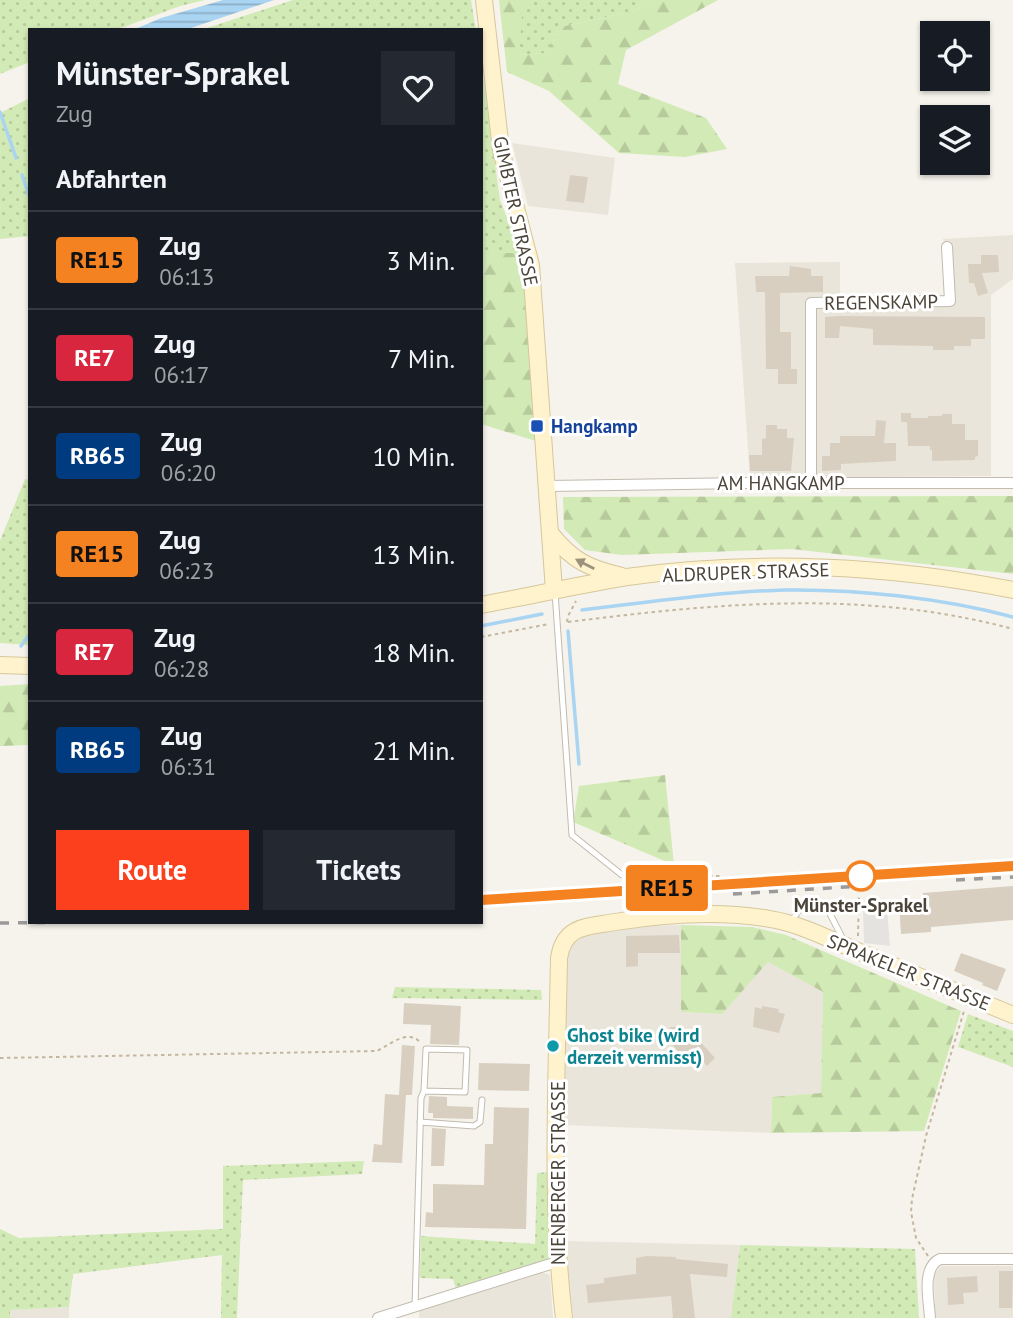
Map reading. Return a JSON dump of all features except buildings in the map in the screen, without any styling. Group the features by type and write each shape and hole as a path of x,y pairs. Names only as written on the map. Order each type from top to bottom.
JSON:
{"street":[{"name":"GIMBTER STRASSE","path":"484,0 501,150 531,265 549,486 554,591"},
{"name":"REGENSKAMP","path":"811,483 811,303 950,301 947,247"},
{"name":"AM HANGKAMP","path":"549,486 1013,483"},
{"path":"551,534 567,553 583,565 628,577"},
{"name":"ALDRUPER STRASSE","path":"483,605 628,577 693,570 812,568 895,573 1013,590"},
{"path":"0,665 28,666"},
{"name":"SPRAKELER STRASSE","path":"639,918 733,915 772,919 1013,1015"},
{"name":"NIENBERGER STRASSE","path":"564,1318 557,1262 555,1211 561,948 570,933 578,929 639,918"},
{"path":"930,1318 928,1270 937,1260 1013,1259"},
{"path":"378,1318 557,1262"}],"lane":[{"path":"554,591 572,835 622,875 650,874"},
{"path":"790,924 803,904 816,900 828,910 852,949"},
{"path":"415,1307 421,1098 424,1091 426,1049 467,1050 465,1092 424,1091"},
{"path":"420,1122 474,1126 482,1117 482,1100"}],"path":[{"path":"483,637 557,623 680,609 779,602 820,602 952,615 1013,629"},
{"path":"650,874 722,876"},
{"path":"852,949 859,895"},
{"path":"937,1260 924,1252 916,1238 912,1222 912,1199 926,1136 968,997"},
{"path":"0,1058 377,1051 405,1036 415,1037 426,1049"}],"shaded area":[{"path":"512,143 615,158 608,215 528,206"},
{"path":"1013,235 1013,279 991,295 991,476 750,478 735,263 840,262 840,295 946,295 943,239"},
{"path":"887,909 890,946 864,943 863,911"},
{"path":"681,925 681,1012 721,1014 768,962 823,992 821,1093 772,1097 771,1133 563,1125 563,959 567,950 577,937 587,933 638,926"},
{"path":"564,1241 740,1245 731,1318 573,1318"},
{"path":"942,1266 1013,1266 1013,1318 935,1318 934,1274"},
{"path":"540,1272 550,1275 553,1318 419,1318 419,1310"},
{"path":"69,1307 69,1318 10,1318 10,1310"}],"green space":[{"path":"0,0 205,0 180,6 121,28 28,28 28,63 0,74"},
{"path":"293,0 471,0 476,28 207,28"},
{"path":"499,0 523,0 519,55 544,53 565,26 634,11 651,0 718,0 626,50 618,84 706,118 727,149 685,157 619,153 549,91 507,72"},
{"path":"523,0 651,0 634,11 565,26 544,53 518,55"},
{"path":"483,77 500,200 521,253 483,253"},
{"path":"28,99 28,236 0,239 0,113"},
{"path":"483,253 521,253 539,442 483,425"},
{"path":"25,479 28,480 28,645 0,643 0,541"},
{"path":"1013,496 1013,574 792,549 622,555 585,550 564,529 563,497"},
{"path":"28,684 28,745 0,746 0,686"},
{"path":"665,775 674,865 573,822 579,786"},
{"path":"681,925 752,927 786,935 961,1011 924,1131 771,1133 772,1097 821,1093 823,992 768,962 722,1014 681,1012"},
{"path":"395,987 541,990 542,1000 392,998"},
{"path":"968,1014 1013,1031 1013,1067 958,1047"},
{"path":"364,1161 362,1174 243,1180 237,1318 221,1318 222,1255 73,1274 69,1307 10,1310 10,1318 0,1318 0,1229 19,1238 223,1229 223,1166"},
{"path":"549,1172 550,1258 456,1289 453,1279 420,1278 421,1236 535,1244 537,1173"},
{"path":"740,1245 915,1249 919,1318 731,1318"}],"water":[{"path":"223,0 274,0 191,28 138,28 161,18"}],"waterway":[{"path":"0,112 16,158"},
{"path":"22,175 28,192"},
{"path":"582,610 734,593 813,590 929,600 1013,617"},
{"path":"483,626 542,614"},
{"path":"568,631 579,764"},
{"path":"21,646 28,637"}],"railway":[{"path":"483,900 1013,866"},
{"path":"956,880 1013,877"},
{"path":"733,894 862,886"},
{"path":"0,923 28,923"}],"train":[{"name":"RE15","path":"483,900 1013,866"}],"place":[{"name":"Hangkamp","path":"537,426"},
{"name":"Münster-Sprakel","path":"861,876"},
{"name":"Ghost bike (wird derzeit vermisst)","path":"553,1046"}]}
